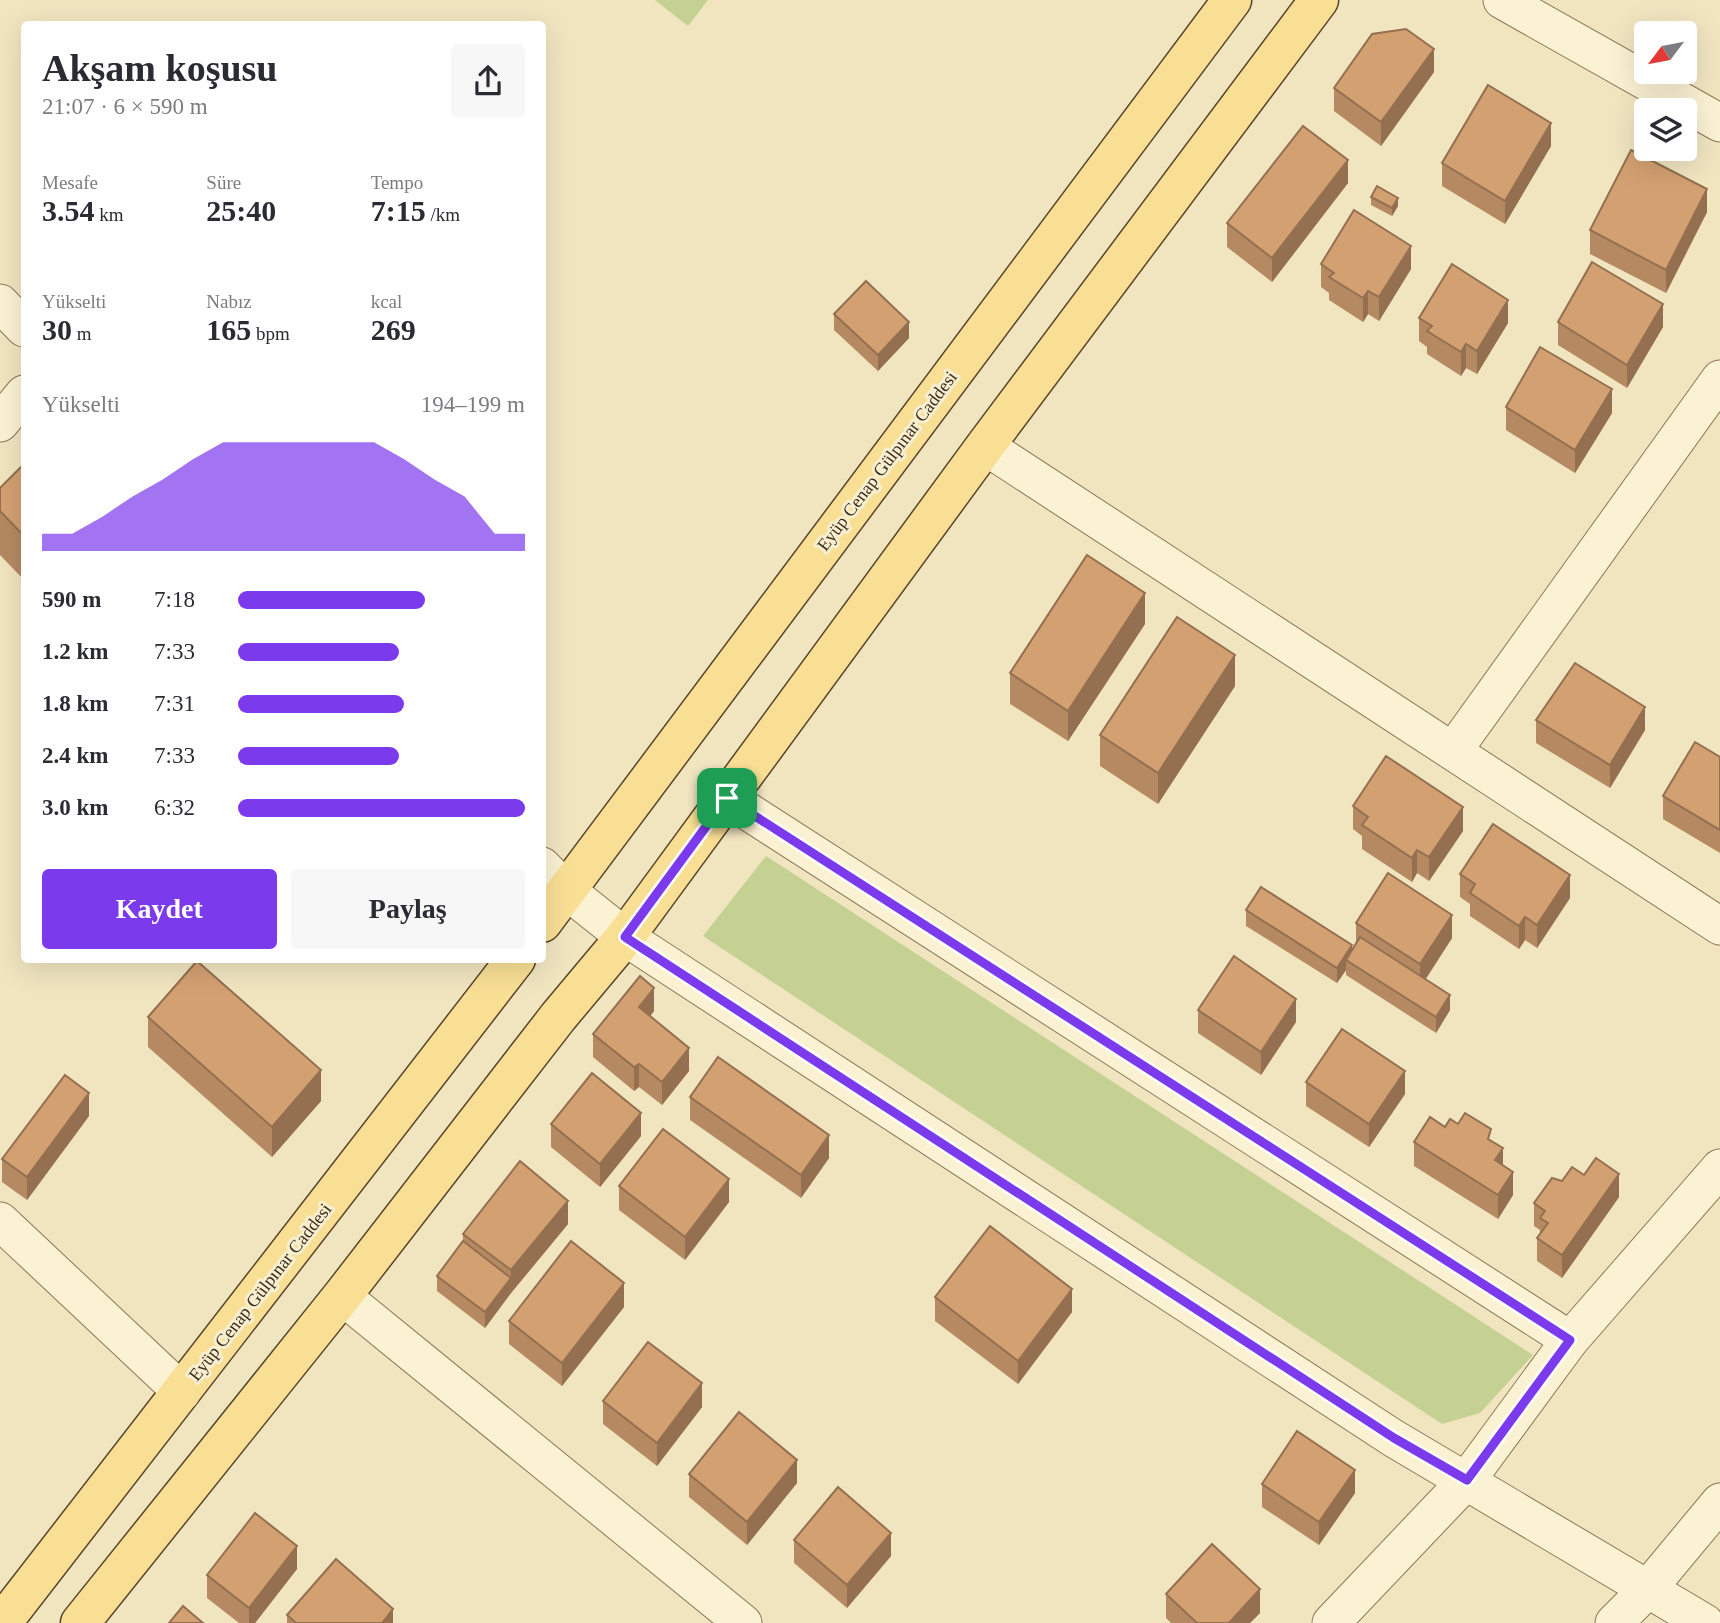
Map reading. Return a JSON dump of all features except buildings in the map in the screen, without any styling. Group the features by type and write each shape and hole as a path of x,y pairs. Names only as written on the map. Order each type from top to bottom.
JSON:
{"main road":[{"name":"Eyüp Cenap Gülpınar Caddesi","path":"546,908 554,878 1232,0"},
{"path":"80,1623 342,1296 558,1017 625,937 985,446 1319,0"},
{"name":"Eyüp Cenap Gülpınar Caddesi","path":"2,1623 513,963"}],"street":[{"path":"1502,0 1720,123"},
{"path":"0,303 21,325"},
{"path":"1452,751 1720,379"},
{"path":"0,423 21,398"},
{"path":"985,446 1720,926"},
{"path":"727,798 1570,1340"},
{"path":"554,878 625,937 1394,1438 1646,1591 1705,1623"},
{"path":"1331,1623 1467,1480 1570,1340 1720,1168"},
{"path":"0,1222 182,1392"},
{"path":"342,1296 743,1623"},
{"path":"1614,1623 1646,1591 1720,1502"}],"green space":[{"path":"655,0 708,0 688,26"},
{"path":"766,856 1533,1355 1480,1413 1442,1424 703,936"}],"route":[{"path":"727,798 1570,1340 1467,1480 1394,1438 625,937 727,798"}]}
